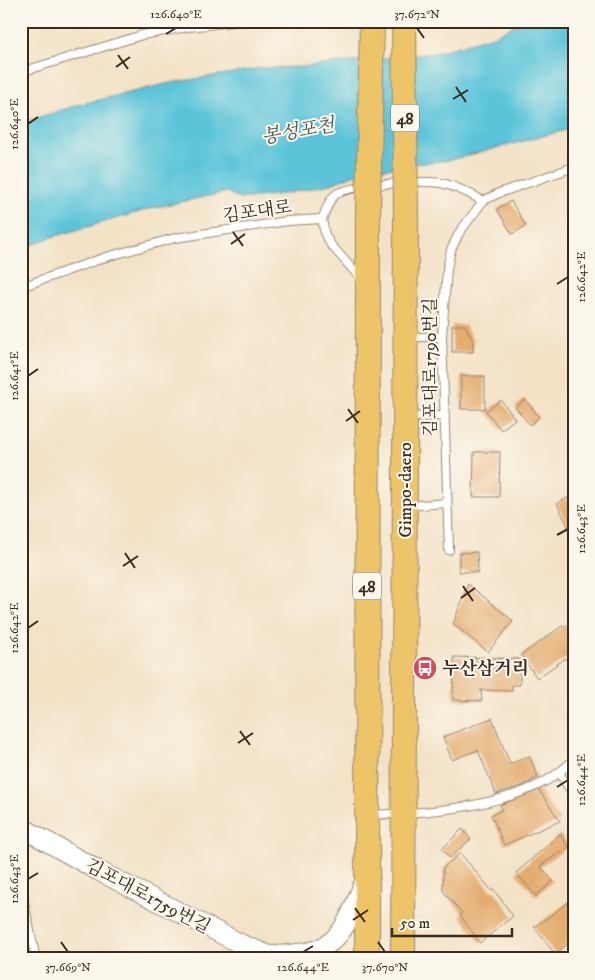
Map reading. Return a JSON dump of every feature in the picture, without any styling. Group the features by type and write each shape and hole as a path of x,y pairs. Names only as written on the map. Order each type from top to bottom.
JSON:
{"main road":[{"name":"48","path":"367,959 368,213 372,21"},
{"name":"Gimpo-daero","path":"403,959 406,418 404,21"},
{"path":"367,680 404,682"}],"street":[{"name":"김포대로1759번길","path":"21,827 99,871 234,941 274,957"},
{"path":"274,957 310,952 320,949 329,943 339,934 348,919 367,876"}],"lane":[{"path":"21,72 142,35 188,27 243,21"},
{"name":"김포대로1790번길","path":"449,550 442,337 447,269 452,250 465,225 483,201 499,193 574,167"},
{"path":"368,286 330,245 326,235 322,219 329,202 335,195 350,188 433,182 454,186 483,201"},
{"name":"김포대로","path":"21,286 106,257 175,238 288,221 322,219"},
{"path":"406,338 442,337"},
{"path":"406,418 445,416"},
{"path":"405,506 447,503"},
{"path":"367,815 404,814 458,808 497,799 531,788 559,773 574,760"},
{"path":"559,773 574,795"},
{"path":"21,888 36,959"}],"water":[{"name":"봉성포천","path":"523,21 574,21 574,128 450,160 398,166 353,175 331,184 283,194 240,199 227,192 153,208 52,237 21,249 21,123 77,105 170,83 262,68 302,67 435,53 493,36"}],"building":[{"path":"511,201 526,226 512,234 497,209"},
{"path":"452,325 465,325 473,341 473,352 452,352"},
{"path":"461,376 485,376 485,409 461,409"},
{"path":"525,399 539,417 530,425 515,407"},
{"path":"501,400 515,419 501,430 486,411"},
{"path":"474,452 500,452 499,497 473,497"},
{"path":"574,495 574,539 557,503"},
{"path":"477,552 478,572 459,572 459,553"},
{"path":"468,584 513,621 488,652 453,624"},
{"path":"562,626 567,626 574,636 574,670 566,658 537,678 521,655"},
{"path":"454,657 520,659 520,685 512,685 512,691 481,690 482,701 453,700"},
{"path":"492,718 510,764 529,756 538,777 524,785 496,794 478,750 452,760 443,737"},
{"path":"539,790 560,821 504,845 491,815 502,810 500,805"},
{"path":"462,829 471,839 450,858 442,849"},
{"path":"560,834 569,847 540,866 553,881 536,896 516,873"},
{"path":"460,853 492,891 494,890 513,916 480,943 460,915 462,913 443,891 443,868"},
{"path":"574,898 574,939 555,954 534,927"}],"place":[{"name":"누산삼거리","path":"425,668"}]}
